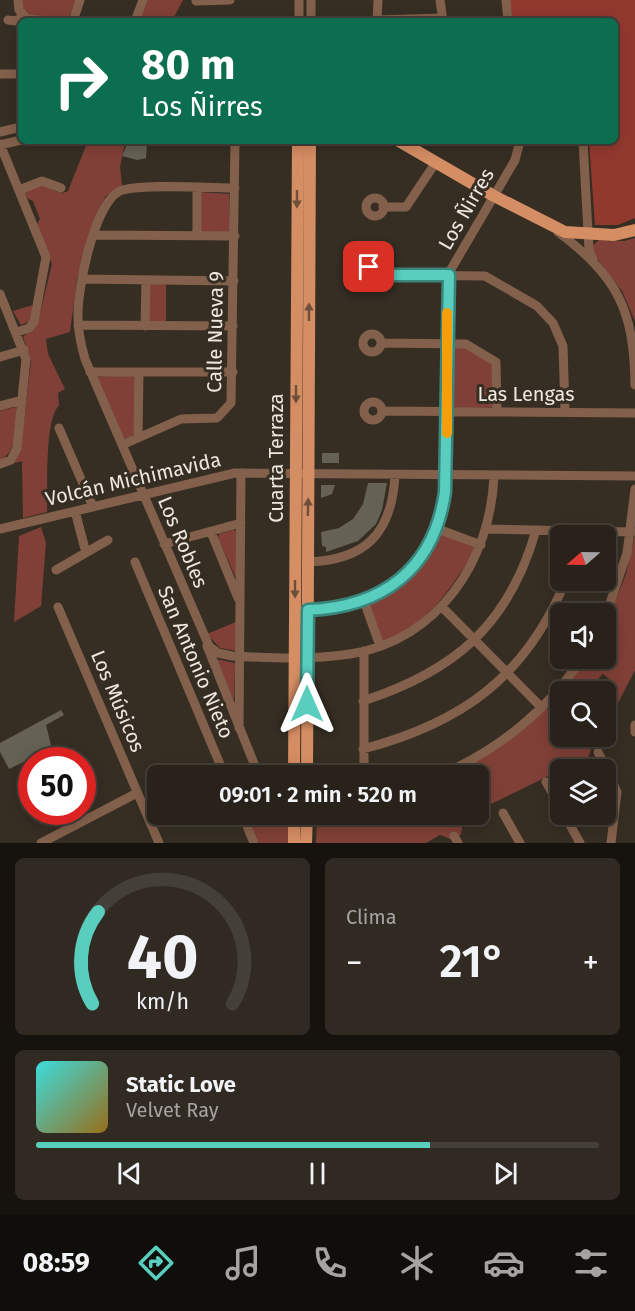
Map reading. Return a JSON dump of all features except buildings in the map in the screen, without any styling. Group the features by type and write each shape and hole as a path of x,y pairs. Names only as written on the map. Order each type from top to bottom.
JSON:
{"main road":[{"name":"Cuarta Terraza","path":"294,765 298,144"},
{"name":"Cuarta Terraza","path":"307,765 310,144"},
{"path":"404,144 494,196 568,233 619,234 635,230"},
{"path":"294,825 294,843"},
{"path":"306,843 307,825"}],"street":[{"path":"18,0 19,10 28,18"},
{"path":"74,18 80,0"},
{"path":"136,18 143,0"},
{"path":"196,1 230,0"},
{"path":"299,0 299,18"},
{"path":"311,0 311,18"},
{"path":"377,18 378,0"},
{"path":"440,0 442,18"},
{"path":"506,0 508,18"},
{"path":"8,20 18,20"},
{"path":"0,74 18,74"},
{"path":"0,132 18,128"},
{"path":"17,332 29,328 34,322 46,261 0,145 18,141"},
{"name":"Calle Nueva 9","path":"122,445 181,419 212,419 229,408 233,397 235,144"},
{"name":"Los Ñirres","path":"308,610 334,608 364,601 387,590 410,571 428,548 438,529 447,475 449,275 515,160 519,144"},
{"path":"583,144 589,250 594,262"},
{"path":"383,207 406,207 436,162"},
{"path":"19,190 47,181 61,188"},
{"name":"Los Robles","path":"235,188 134,188 120,191 104,206 82,279 78,325 82,348 90,372 205,641 255,765"},
{"path":"197,189 197,236"},
{"path":"549,225 594,262 616,290 628,316 634,345 635,385"},
{"path":"95,235 235,236"},
{"path":"382,275 488,277 537,306 549,317 559,334 564,351 565,411"},
{"path":"82,279 234,281"},
{"path":"145,326 146,280"},
{"path":"0,294 3,308 17,332 27,362 15,453 11,460 0,464"},
{"path":"78,325 233,326"},
{"path":"381,343 468,344 494,360 497,368 497,411"},
{"path":"0,357 24,350"},
{"path":"90,372 233,372"},
{"path":"138,438 139,372"},
{"path":"0,406 22,400"},
{"name":"Las Lengas","path":"382,411 635,413"},
{"path":"59,428 93,507"},
{"path":"240,728 242,473"},
{"name":"Volcán Michimavida","path":"0,529 143,496 220,475 242,473 635,476"},
{"path":"308,562 339,560 363,548 375,538 389,514 395,475"},
{"path":"205,641 218,653 240,657 307,657 364,651 380,646 414,629 442,607 467,575 487,529 494,475"},
{"path":"611,603 621,577 632,532 635,489"},
{"path":"75,511 86,553"},
{"path":"164,544 241,524"},
{"path":"438,529 481,545"},
{"path":"487,529 550,531"},
{"path":"363,701 430,674 475,639 487,627 511,593 536,530"},
{"path":"211,532 240,603"},
{"path":"616,532 632,532"},
{"path":"56,570 108,540"},
{"name":"San Antonio Nieto","path":"135,562 220,765"},
{"path":"363,750 410,735 455,715 491,690 522,659 543,628 561,591"},
{"path":"364,601 380,646"},
{"name":"Los Músicos","path":"58,607 159,843"},
{"path":"442,607 541,707"},
{"path":"364,651 364,765"},
{"path":"459,765 488,750 541,707 574,669"},
{"path":"635,725 635,732"},
{"path":"598,752 617,792 611,843"},
{"path":"546,782 550,789"},
{"path":"41,843 137,793"},
{"path":"503,813 520,843"},
{"path":"247,825 254,843"},
{"path":"570,825 580,843"}],"shaded area":[{"path":"20,0 76,0 67,18 29,17 22,11"},
{"path":"147,0 183,0 174,18 139,18"},
{"path":"509,0 635,0 635,218 618,225 595,225 589,144 618,144 618,18 512,18"},
{"path":"87,144 125,144 120,167 122,185 106,196 99,208 77,279 70,332 46,339 48,354 65,389 58,393 59,405 54,413 51,426 47,512 23,518 22,461 15,463 21,447 31,361 23,337 38,322 52,264 37,224 40,219 33,201 27,198 24,192 42,183 58,192 68,191"},
{"path":"199,192 229,194 230,234 200,232"},
{"path":"635,238 635,321 622,291 595,256 592,246 599,240 624,241"},
{"path":"148,283 166,283 166,324 147,323"},
{"path":"33,305 30,321 21,325 13,311"},
{"path":"465,347 493,365 494,407 456,409 452,407 451,348"},
{"path":"137,374 136,435 124,439 97,377"},
{"path":"15,407 17,410 13,445 6,456 0,460 0,411"},
{"path":"41,527 46,543 41,606 14,622 19,536"},
{"path":"237,531 236,578 218,538 219,534"},
{"path":"438,533 474,545 475,550 457,578 425,616 398,635 382,641 368,604 422,561"},
{"path":"635,534 635,670 616,704 616,681 608,681 609,679 603,674 596,681 570,681 579,669 616,669 614,603 626,574"},
{"path":"238,621 237,651 220,648 207,634"},
{"path":"216,659 235,663 234,699 231,696"},
{"path":"546,707 550,713 550,747 591,748 589,756 583,759 550,759 550,775 489,805 489,765 463,765"},
{"path":"251,825 290,825 290,843 259,843"},
{"path":"317,825 463,825 461,834 453,840 440,835 426,843 316,843"}],"slow traffic":[{"path":"447,313 447,433"}],"route":[{"path":"307,704 308,610 356,604 379,595 410,571 431,543 438,529 445,492 447,475 447,282 449,275 382,275 378,267 369,267"}]}
